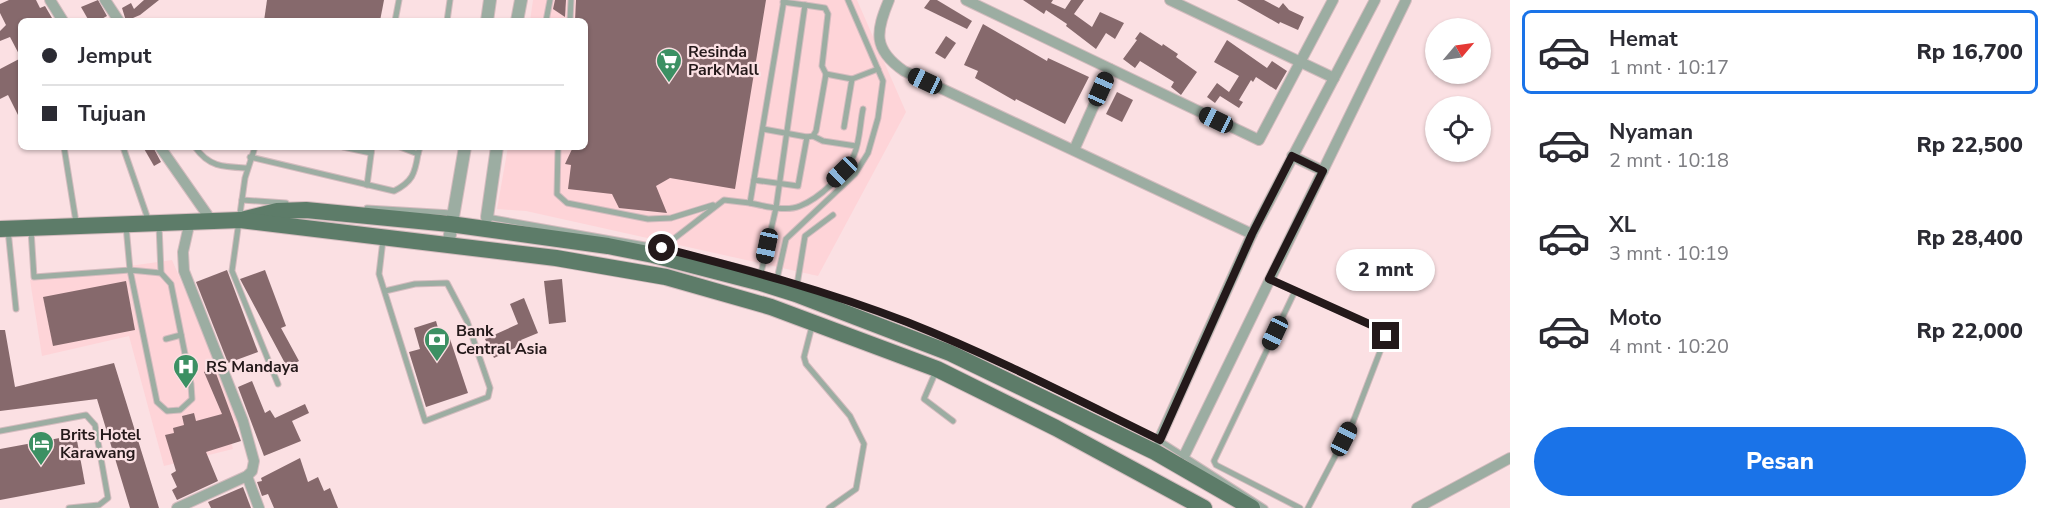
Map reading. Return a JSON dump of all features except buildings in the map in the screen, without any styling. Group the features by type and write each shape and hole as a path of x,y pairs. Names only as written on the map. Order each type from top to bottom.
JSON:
{"main road":[{"path":"240,220 277,211 306,210 451,218 653,255 796,294 950,353 1075,412 1250,503"},
{"path":"4,229 240,220 556,258 633,270 752,300 937,369 1056,428 1196,506"}],"street":[{"path":"50,0 61,18"},
{"path":"105,0 116,18"},
{"path":"487,18 490,0"},
{"path":"518,18 521,0"},
{"path":"889,0 878,26 879,36 882,47 896,65 1252,234"},
{"path":"1170,0 1334,78"},
{"path":"971,1 1259,140 1334,0"},
{"path":"1160,440 1252,234 1375,0"},
{"path":"1185,454 1406,0"},
{"path":"1074,150 1110,69"},
{"path":"162,150 212,220"},
{"path":"448,246 464,150"},
{"path":"487,217 497,150"},
{"path":"1292,156 1323,171"},
{"path":"177,508 247,476 252,471 254,461 243,421 184,271 183,252 190,221"},
{"path":"1416,508 1510,458"},
{"path":"247,476 259,508"}],"lane":[{"path":"396,18 399,0"},
{"path":"447,18 450,0"},
{"path":"547,18 550,0"},
{"path":"570,18 571,0"},
{"path":"777,279 788,237 855,174 868,153 878,118 883,81 848,0"},
{"path":"750,203 783,1 827,11 822,66 826,74 798,186 754,180"},
{"path":"761,273 776,208 805,5"},
{"path":"826,74 852,79 878,69"},
{"path":"844,127 852,79"},
{"path":"558,150 557,194 567,203 648,219 671,218 724,200 776,208 800,207 842,172 856,146 863,109"},
{"path":"763,129 856,146"},
{"path":"64,150 77,227"},
{"path":"124,150 154,223 161,273 171,284 192,399 180,410 167,411 157,402 130,270 126,225"},
{"path":"197,150 204,160 225,167 247,168"},
{"path":"254,150 247,168 232,271 278,384"},
{"path":"366,185 372,150"},
{"path":"408,150 418,154"},
{"path":"250,157 394,191 406,185 415,176 419,150"},
{"path":"242,200 451,218"},
{"path":"662,248 718,203"},
{"path":"797,285 805,236 833,215"},
{"path":"487,217 662,248 761,273 906,322 1026,374 1160,440 1185,454 1250,503 1265,508"},
{"path":"32,228 34,277 130,270 161,273"},
{"path":"4,229 16,309"},
{"path":"383,238 379,267 384,291 425,421 488,397 490,388 467,321 447,283 415,284 384,291"},
{"path":"1269,279 1378,328 1386,336 1353,422 1308,508"},
{"path":"1295,291 1214,461 1216,465 1300,508"},
{"path":"813,321 804,357 806,364 850,416 864,444 855,489 829,508"},
{"path":"166,339 181,335"},
{"path":"937,369 924,399 953,422"},
{"path":"0,431 86,415 92,419 108,498 99,505 69,508"},
{"path":"1250,503 1255,485"}],"shaded area":[{"name":"Resinda Park Mall","path":"533,0 857,0 906,112 818,276 526,211 497,209 507,150 588,150 588,18 530,18"},
{"name":"RS Mandaya","path":"172,260 243,424 229,433 233,449 164,466 129,336 42,356 30,280"}],"place":[{"name":"Resinda Park Mall","path":"669,84"},
{"name":"Bank Central Asia","path":"437,363"},
{"name":"RS Mandaya","path":"186,390"},
{"name":"Brits Hotel Karawang","path":"41,467"}],"route":[{"path":"662,248 761,273 906,322 1026,374 1160,440 1252,234 1292,156 1323,171 1269,279 1378,328 1386,336"}]}
